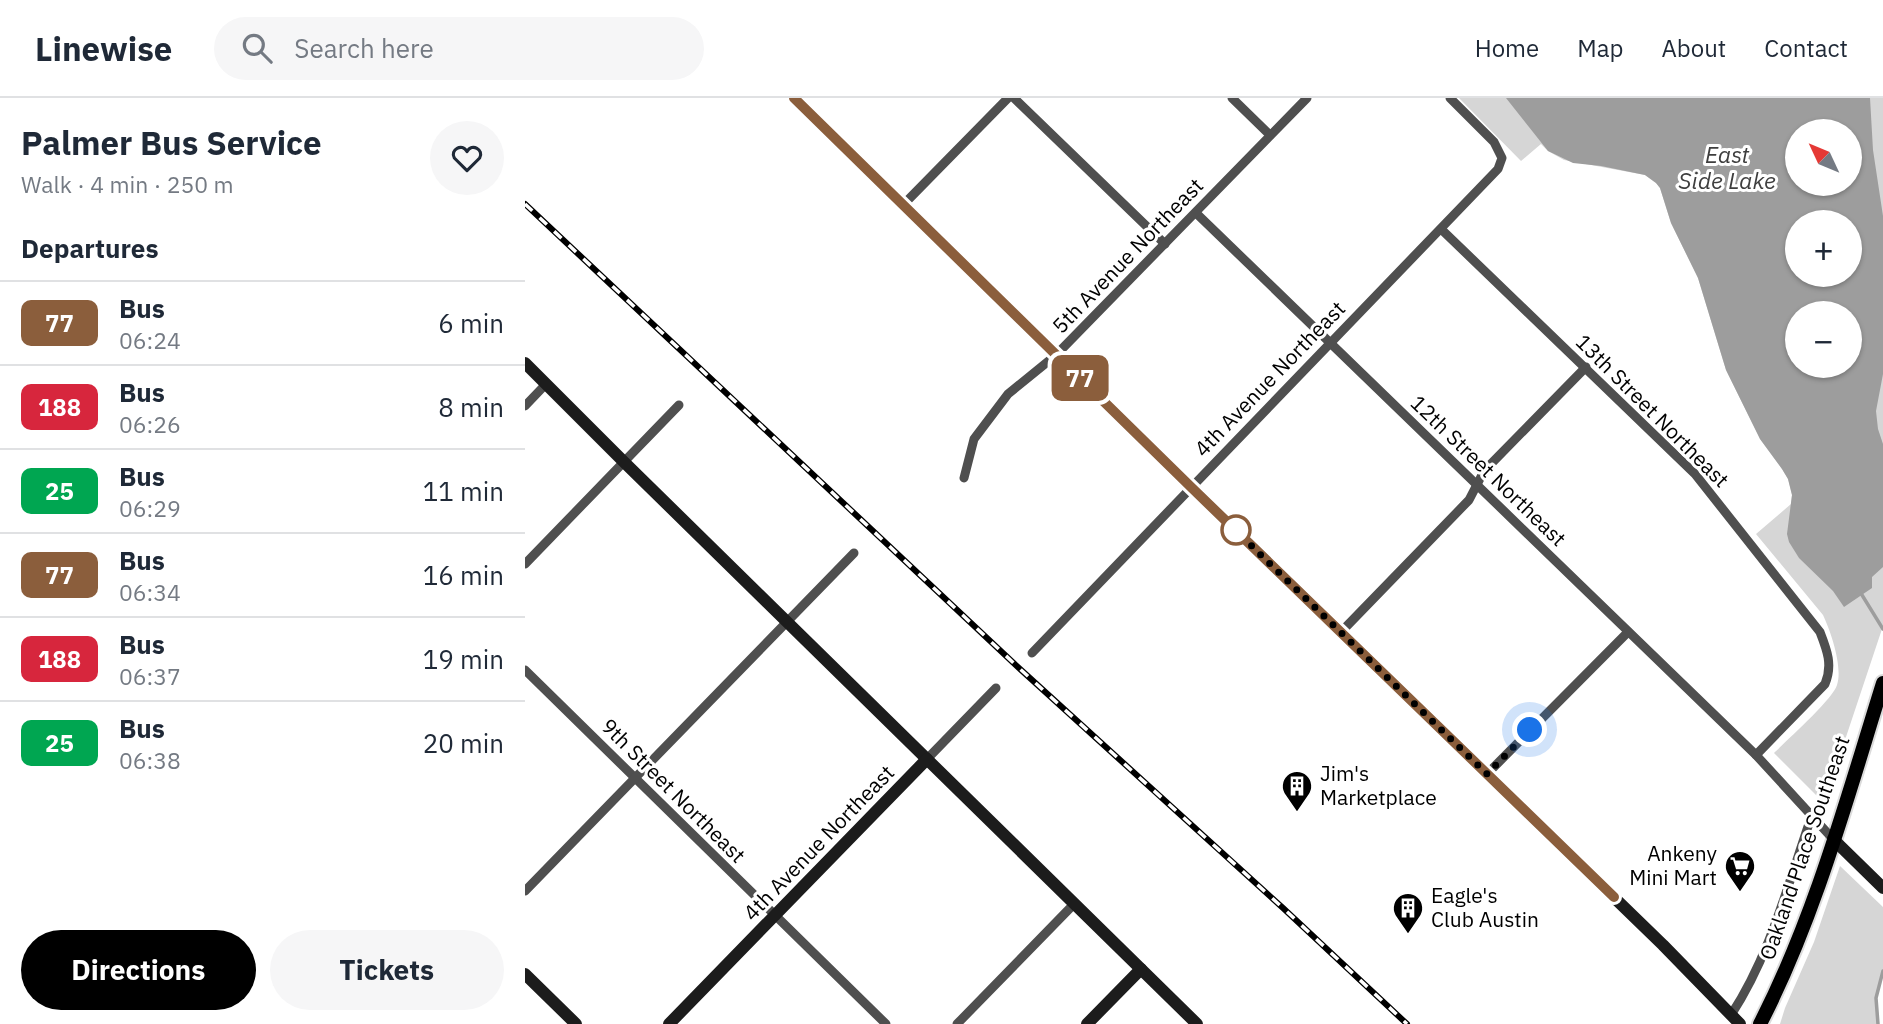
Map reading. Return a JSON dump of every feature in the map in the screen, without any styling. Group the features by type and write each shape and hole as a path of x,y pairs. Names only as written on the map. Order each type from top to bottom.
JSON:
{"main road":[{"name":"Oakland Place Southeast","path":"1760,1024 1794,948 1833,839 1882,685"}],"street":[{"path":"794,98 1614,897 1736,1020 1766,949 1812,815"},
{"path":"903,205 1008,98"},
{"path":"1014,98 1165,244"},
{"path":"1232,98 1270,135"},
{"name":"5th Avenue Northeast","path":"964,478 974,439 1008,394 1056,355 1307,98"},
{"name":"4th Avenue Northeast","path":"1032,653 1498,169 1501,158 1494,142 1450,98"},
{"name":"12th Street Northeast","path":"1196,213 1756,755 1833,839"},
{"name":"13th Street Northeast","path":"1441,229 1695,474 1820,632 1829,660 1829,673 1825,684 1756,755"},
{"path":"525,363 1197,1024"},
{"path":"1341,632 1469,500 1484,471 1585,367"},
{"path":"525,405 546,384"},
{"path":"525,565 679,405"},
{"path":"525,891 854,552"},
{"path":"1487,774 1628,632"},
{"name":"9th Street Northeast","path":"525,670 886,1024"},
{"name":"4th Avenue Northeast","path":"669,1024 996,688"},
{"path":"1833,839 1878,884"},
{"path":"957,1024 1074,904"},
{"path":"1087,1024 1141,969"},
{"path":"525,974 576,1024"}],"shaded area":[{"name":"East Side Lake","path":"1459,98 1883,98 1883,626 1824,803 1774,753 1819,709 1834,691 1838,678 1835,650 1823,615 1756,534 1791,504 1788,479 1760,439 1726,370 1698,278 1671,223 1660,188 1645,175 1564,160 1541,144 1521,161"},
{"path":"1840,866 1883,907 1883,971 1876,998 1878,1024 1780,1024 1814,942"}],"water":[{"name":"East Side Lake","path":"1506,98 1870,98 1873,150 1883,216 1883,374 1876,411 1883,444 1883,567 1872,577 1872,588 1844,607 1833,591 1799,558 1789,542 1787,534 1792,495 1788,479 1760,439 1726,370 1698,278 1671,223 1660,188 1645,175 1573,163 1548,151"}],"waterway":[{"path":"1862,595 1883,629"},
{"path":"1878,1024 1876,998 1883,971"}],"railway":[{"path":"525,204 1020,669 1407,1024"}],"bus line":[{"name":"77","path":"794,98 1614,897"}],"place":[{"name":"Jim's Marketplace","path":"1297,813"},
{"name":"Ankeny Mini Mart","path":"1740,893"},
{"name":"Eagle's Club Austin","path":"1408,935"}],"route":[{"path":"1236,530 1230,525 1487,774 1530,730"}]}
